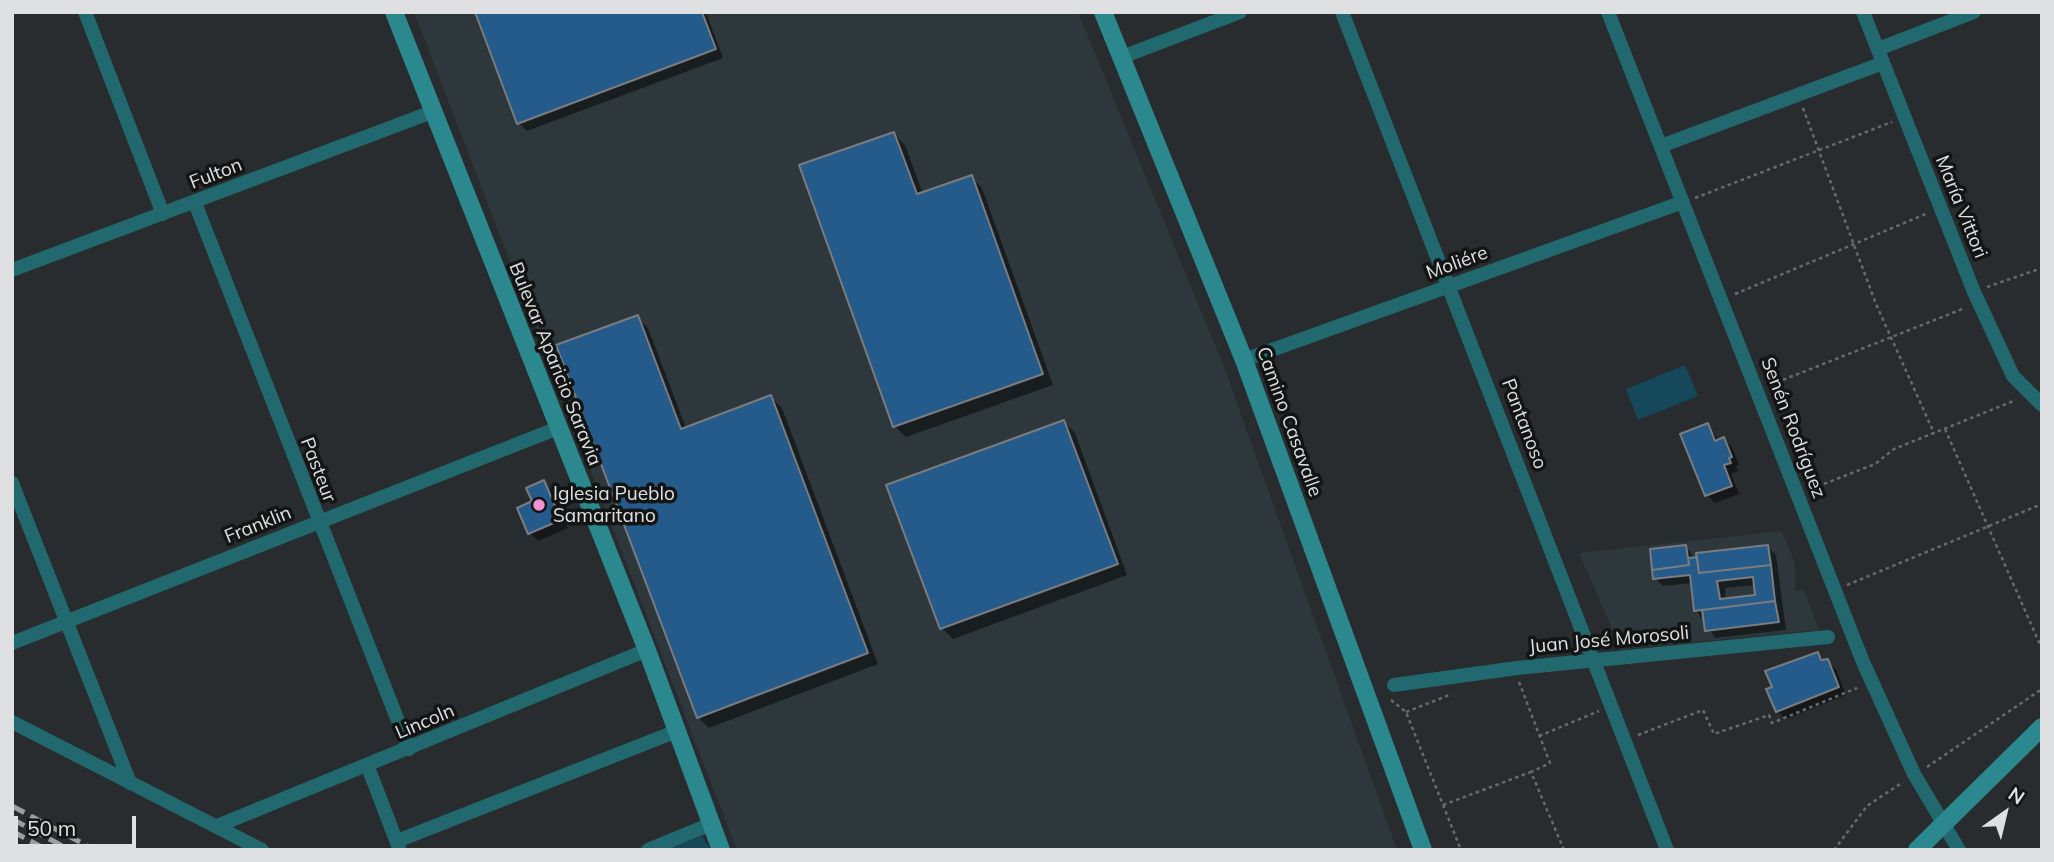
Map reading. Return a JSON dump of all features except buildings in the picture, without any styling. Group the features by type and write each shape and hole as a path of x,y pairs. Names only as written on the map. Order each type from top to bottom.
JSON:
{"street":[{"path":"85,12 163,214"},
{"name":"Bulevar Aparicio Saravia","path":"394,12 647,650 721,850"},
{"name":"Camino Casavalle","path":"1103,12 1244,360 1423,850"},
{"path":"1122,57 1240,12"},
{"name":"Pantanoso","path":"1342,12 1667,850"},
{"name":"Senén Rodríguez","path":"1608,12 1872,681 1914,775 1959,850"},
{"name":"María Vittori","path":"1863,12 1977,297 2012,376 2042,405"},
{"path":"1661,146 1798,95 1974,12"},
{"name":"Fulton","path":"12,270 432,112"},
{"name":"Moliére","path":"1244,360 1683,202"},
{"name":"Pasteur","path":"195,203 409,749"},
{"name":"Franklin","path":"12,643 558,428"},
{"path":"12,483 130,783"},
{"name":"Juan José Morosoli","path":"1391,691 1517,668 1828,637"},
{"name":"Lincoln","path":"217,826 368,767 647,650"},
{"path":"12,722 262,850"},
{"path":"1917,850 2042,727"},
{"path":"368,767 398,845 677,732"},
{"path":"648,850 711,824"}],"path":[{"path":"1798,95 1889,337 1899,351 1934,433"},
{"path":"1683,202 1904,117"},
{"path":"1721,300 1848,249 1853,243 1941,207"},
{"path":"1757,390 1889,337 2042,268"},
{"path":"1798,495 1875,464 1894,449 2030,395"},
{"path":"1945,429 2042,649"},
{"path":"1835,590 2042,504"},
{"path":"1443,805 1550,763 1520,689 1517,668"},
{"path":"1625,740 1703,710 1714,734 1769,715 1772,723 1872,681"},
{"path":"1834,850 1867,806 2042,689"},
{"path":"1391,691 1406,712 1461,850"},
{"path":"1539,736 1612,706"},
{"path":"1531,772 1564,850"}],"shaded area":[{"path":"414,12 1078,12 1224,367 1397,850 737,850"},
{"path":"1685,365 1698,396 1638,420 1626,389"},
{"path":"1782,531 1795,564 1795,591 1804,590 1819,630 1621,649 1579,553"},
{"path":"702,836 711,850 666,850 699,837"}],"railway":[{"path":"12,806 95,850"},
{"path":"12,819 70,850"},
{"path":"12,831 47,850"}],"place":[{"name":"Iglesia Pueblo Samaritano","path":"539,505"}]}
